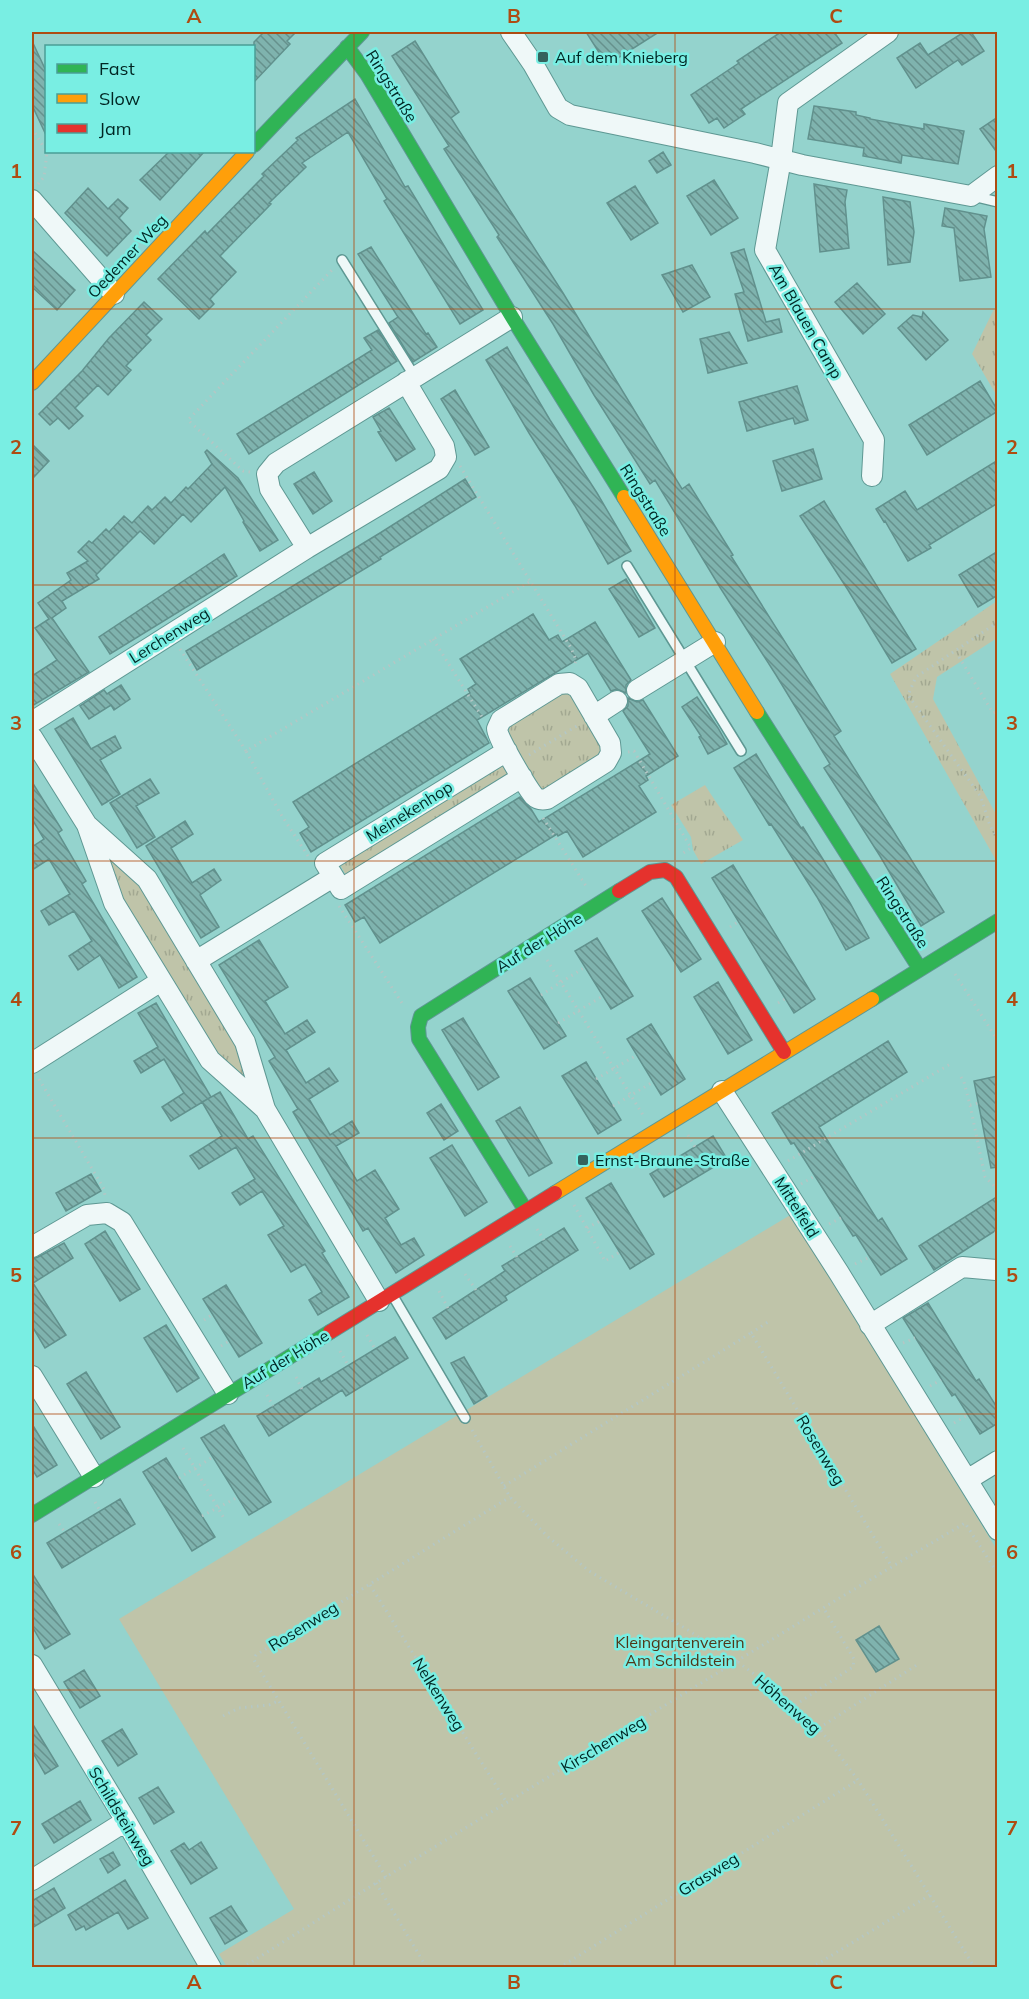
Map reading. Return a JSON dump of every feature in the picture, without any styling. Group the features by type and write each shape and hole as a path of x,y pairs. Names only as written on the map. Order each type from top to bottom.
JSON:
{"street":[{"path":"511,32 533,64 558,108 570,115 802,165 971,196 998,176"},
{"name":"Am Blauen Camp","path":"872,476 874,440 765,250 789,104 888,32"},
{"path":"255,144 357,36"},
{"name":"Ringstraße","path":"357,36 367,74 512,317 796,775 920,969"},
{"name":"Oedemer Weg","path":"32,383 246,153"},
{"path":"34,193 114,294"},
{"path":"307,548 270,489 267,474 276,463 512,317"},
{"path":"410,380 444,446 446,457"},
{"name":"Lerchenweg","path":"32,722 307,548 439,469 446,457"},
{"path":"637,690 715,642"},
{"path":"570,683 578,688 594,716 610,743 611,753 606,762 547,799 540,800 535,797 499,739 497,729 501,720 559,684 570,683"},
{"path":"594,716 618,701"},
{"path":"32,737 87,825 114,903 210,1060 265,1109 386,1297"},
{"name":"Meinekenhop","path":"196,961 515,764"},
{"name":"Meinekenhop","path":"333,876 515,764"},
{"path":"87,825 147,879 245,1042 265,1109"},
{"path":"665,870 676,877 784,1053"},
{"name":"Auf der Höhe","path":"418,1027 421,1016 650,872 665,870"},
{"name":"Auf der Höhe","path":"32,1515 998,921"},
{"path":"34,1070 161,981"},
{"path":"418,1027 419,1039 526,1211"},
{"name":"Mittelfeld","path":"722,1090 998,1530"},
{"path":"32,1247 87,1215 107,1213"},
{"name":"Auf der Höhe","path":"107,1213 122,1222 228,1394"},
{"path":"870,1325 962,1267 996,1270"},
{"path":"32,1376 94,1477"},
{"path":"967,1480 998,1461"},
{"name":"Schildsteinweg","path":"32,1665 211,1968"},
{"path":"32,1880 126,1821"}],"lane":[{"path":"971,196 998,202"},
{"path":"342,260 410,380"},
{"path":"627,566 741,751"},
{"path":"386,1297 465,1418"}],"path":[{"path":"32,128 45,148"},
{"path":"34,193 44,177 47,153"},
{"path":"267,474 243,471 188,420 342,260"},
{"path":"446,457 458,462 467,474 571,648 576,660 570,683"},
{"path":"246,751 531,581"},
{"path":"998,622 916,677 908,694 981,797 990,826 998,839"},
{"path":"171,634 246,751 280,813 312,862 333,876 337,903 418,1027"},
{"path":"433,639 481,717 497,729"},
{"path":"959,657 993,713 998,711"},
{"path":"515,764 594,716"},
{"path":"611,753 634,751 691,848 674,859 665,870"},
{"path":"540,800 539,812 597,905"},
{"path":"536,944 654,1132"},
{"path":"943,954 998,1041"},
{"path":"541,995 585,968"},
{"path":"558,1023 603,996"},
{"path":"596,1079 637,1055"},
{"path":"773,1170 952,1063"},
{"path":"34,1070 104,1189 107,1213"},
{"path":"960,1077 964,1082 970,1105 985,1177 998,1190"},
{"path":"613,1106 653,1082"},
{"path":"970,1105 978,1103"},
{"path":"979,1147 986,1145"},
{"path":"565,1187 605,1261 620,1252"},
{"path":"587,1228 600,1221"},
{"path":"504,1486 771,1320"},
{"name":"Rosenweg","path":"751,1333 892,1567"},
{"path":"32,1337 36,1334"},
{"name":"Höhenweg","path":"465,1418 510,1497 547,1536 590,1571 738,1662 795,1705 819,1728 858,1780 975,1968"},
{"path":"171,1429 225,1520"},
{"path":"179,1478 213,1457"},
{"path":"202,1516 238,1497"},
{"name":"Rosenweg","path":"386,1877 254,1660 256,1655 510,1497"},
{"name":"Kirschenweg","path":"242,1968 376,1883 965,1523 998,1574"},
{"name":"Nelkenweg","path":"370,1585 507,1803"},
{"path":"795,1705 853,1667 854,1659 823,1608"},
{"path":"819,1728 920,1663"},
{"path":"223,1716 239,1708 269,1705 278,1701"},
{"name":"Grasweg","path":"559,1968 858,1780"},
{"path":"376,1883 427,1968"},
{"path":"811,1968 930,1895"},
{"path":"819,1962 823,1968"}],"green space":[{"path":"994,309 998,309 997,396 972,354"},
{"path":"997,601 997,638 937,677 933,699 997,816 997,862 890,674"},
{"path":"564,693 574,696 601,743 603,753 546,791 537,788 510,742 509,729 516,717"},
{"path":"505,758 516,777 348,879 338,861"},
{"path":"705,785 743,840 701,864 693,850 691,837 671,805"},
{"path":"96,840 142,882 240,1044 255,1095 212,1054 118,901"},
{"name":"Kleingartenverein Am Schildstein","path":"792,1214 997,1550 997,1967 227,1967 219,1954 294,1909 119,1619"}],"building":[{"path":"264,32 296,32 287,41 290,44 255,81 254,42"},
{"path":"586,32 659,32 607,65"},
{"path":"781,32 834,32 842,43 741,109 745,114 724,128 717,118 709,123 691,95"},
{"path":"964,32 971,32 984,51 962,65 958,60 916,88 897,58 920,43 928,55"},
{"path":"32,41 45,69 45,133 32,105"},
{"path":"415,41 459,112 451,118 563,293 682,489 689,484 733,555 731,556 841,731 834,736 944,912 921,926 824,768 830,764 776,675 655,480 650,484 497,237 499,235 444,149 449,146 392,56"},
{"path":"355,99 405,187 408,186 483,310 460,324 384,201 387,199 348,132 302,163 306,167 220,256 236,272 210,299 214,304 199,319 158,279 205,231 207,234 264,176 262,174 298,140 296,138"},
{"path":"814,106 856,112 856,115 870,119 924,129 924,124 964,131 958,164 902,155 901,163 863,156 864,148 808,139"},
{"path":"998,117 998,154 980,129"},
{"path":"663,152 671,165 657,173 649,161"},
{"path":"168,153 203,153 160,200 140,180"},
{"path":"714,180 738,218 711,235 687,196"},
{"path":"814,184 847,190 845,202 849,248 820,252"},
{"path":"635,186 658,223 631,240 607,203"},
{"path":"88,188 108,209 118,199 128,208 119,218 131,231 107,256 65,213"},
{"path":"883,197 910,202 914,232 910,262 888,265"},
{"path":"945,208 987,216 984,229 991,277 960,281 954,228 942,226"},
{"path":"371,247 426,334 428,333 437,347 413,362 389,323 398,317 358,254"},
{"path":"744,249 766,322 779,319 782,332 748,341 735,294 744,292 731,253"},
{"path":"32,250 75,290 57,310 32,287"},
{"path":"692,265 710,297 683,312 662,275"},
{"path":"857,283 885,314 863,334 835,302"},
{"path":"144,302 162,319 146,335 151,340 126,366 131,370 108,395 98,385 75,408 83,416 69,429 58,418 50,425 39,414 82,371 109,338"},
{"path":"923,312 948,340 926,360 898,328 913,315 922,317"},
{"path":"378,330 397,361 249,454 237,434 372,350 364,338"},
{"path":"729,332 747,363 708,373 700,339"},
{"path":"507,347 631,551 608,564 486,360"},
{"path":"980,381 998,411 927,455 909,425"},
{"path":"797,386 808,420 795,424 793,418 747,431 739,402"},
{"path":"455,390 489,447 475,455 441,399"},
{"path":"389,408 415,449 396,461 378,432 381,431 373,417"},
{"path":"32,444 49,461 32,479"},
{"path":"813,449 822,479 782,491 773,461"},
{"path":"207,450 238,478 278,540 260,551 225,487 191,522 183,514 154,544 140,531 96,575 99,579 62,601 66,608 52,618 89,672 32,706 32,676 57,660 35,628 49,619 38,603 71,580 67,573 88,561 78,552 89,541 92,543 106,529 109,532 124,516 132,523 148,506 152,510 165,497 171,503 186,487 188,489 212,464 205,452"},
{"path":"998,460 998,503 929,545 931,548 908,561 876,509 905,491 917,510"},
{"path":"314,472 332,501 313,514 294,484"},
{"path":"465,479 476,497 380,557 381,559 197,670 186,651"},
{"path":"824,501 916,649 892,663 800,516"},
{"path":"998,551 998,595 978,607 959,575"},
{"path":"224,554 237,576 110,654 99,637"},
{"path":"626,579 655,628 639,637 609,589"},
{"path":"533,614 549,640 558,635 562,642 595,622 631,680 626,685 626,693 617,689 611,691 588,653 477,720 489,743 311,852 300,833 309,827 293,802 470,693 468,689 476,684 460,659"},
{"path":"121,685 130,699 114,710 111,705 89,719 80,706 104,690 107,694"},
{"path":"697,697 727,744 708,754 699,737 701,736 682,707"},
{"path":"628,698 637,702 643,700 678,756 646,776 648,780 639,786 656,812 583,857 567,831 558,836 557,834 380,943 364,917 355,922 345,905 520,797 539,822 650,754 623,711 628,706"},
{"path":"73,718 91,749 115,736 121,748 100,760 120,794 102,805 55,729"},
{"path":"756,754 850,903 869,938 846,950 817,897 771,824 769,825 734,768"},
{"path":"150,779 159,793 136,806 155,837 137,848 110,803"},
{"path":"32,782 62,830 58,833 86,881 82,884 137,977 119,988 100,955 78,970 69,956 92,941 74,911 49,925 41,911 70,894 49,859 32,870 32,847 44,839 32,819"},
{"path":"185,821 193,834 171,848 192,883 214,869 221,880 200,895 219,927 201,938 146,846"},
{"path":"733,865 815,999 794,1013 712,878"},
{"path":"662,898 701,959 681,972 642,911"},
{"path":"597,938 633,996 611,1009 575,951"},
{"path":"259,940 288,987 265,1001 285,1034 307,1020 315,1032 286,1050 306,1083 329,1068 338,1081 309,1099 330,1135 352,1121 359,1133 336,1146 357,1181 375,1170 399,1209 385,1218 401,1245 414,1238 424,1255 396,1273 368,1228 363,1231 293,1112 298,1109 269,1061 275,1057 219,965"},
{"path":"530,978 566,1036 544,1049 508,991"},
{"path":"718,982 752,1040 728,1054 694,997"},
{"path":"156,1003 211,1097 171,1121 162,1107 184,1093 164,1059 141,1073 134,1061 158,1047 138,1013"},
{"path":"463,1018 499,1077 478,1090 442,1030"},
{"path":"651,1024 685,1079 661,1095 627,1039"},
{"path":"888,1041 907,1072 819,1127 878,1221 882,1218 907,1259 881,1275 772,1113"},
{"path":"586,1062 621,1120 598,1134 562,1076"},
{"path":"998,1076 998,1167 991,1168 974,1081"},
{"path":"220,1092 248,1139 253,1136 325,1251 322,1253 349,1297 318,1315 309,1300 322,1292 305,1264 291,1272 268,1235 284,1226 262,1191 240,1205 232,1193 255,1179 236,1147 199,1169 190,1156 222,1136 202,1102"},
{"path":"441,1104 458,1131 444,1140 427,1113"},
{"path":"520,1107 552,1163 529,1176 496,1121"},
{"path":"713,1136 727,1159 664,1197 650,1174"},
{"path":"452,1145 487,1202 465,1216 430,1158"},
{"path":"91,1174 101,1191 66,1211 56,1193"},
{"path":"611,1183 654,1254 630,1269 586,1198"},
{"path":"998,1196 998,1229 934,1270 919,1246"},
{"path":"564,1228 578,1250 505,1296 507,1300 446,1339 433,1318 505,1271 502,1266"},
{"path":"105,1231 140,1289 120,1301 85,1244"},
{"path":"64,1243 73,1258 33,1283 66,1335 45,1348 32,1326 32,1259"},
{"path":"226,1285 262,1343 239,1357 203,1299"},
{"path":"928,1303 976,1381 979,1379 998,1409 998,1423 980,1434 955,1394 952,1396 903,1318"},
{"path":"166,1325 199,1378 177,1392 144,1338"},
{"path":"395,1337 408,1358 346,1396 342,1390 269,1436 257,1416 319,1378 321,1382"},
{"path":"464,1357 487,1396 474,1404 451,1363"},
{"path":"86,1372 120,1427 101,1439 67,1384"},
{"path":"32,1424 57,1465 37,1477 32,1469"},
{"path":"224,1425 271,1502 249,1515 201,1438"},
{"path":"166,1458 215,1537 192,1551 143,1472"},
{"path":"120,1499 135,1524 62,1568 47,1543"},
{"path":"32,1573 70,1634 45,1649 32,1626"},
{"path":"879,1626 899,1659 876,1672 856,1640"},
{"path":"84,1670 100,1696 80,1708 64,1682"},
{"path":"32,1723 58,1766 45,1774 32,1751"},
{"path":"122,1729 137,1754 118,1766 102,1741"},
{"path":"158,1787 174,1812 154,1824 139,1798"},
{"path":"80,1801 91,1820 54,1843 42,1824"},
{"path":"201,1842 217,1868 191,1884 171,1851 184,1843 189,1850"},
{"path":"113,1852 120,1865 108,1873 100,1859"},
{"path":"125,1880 148,1918 128,1929 118,1912 86,1930 84,1926 76,1930 68,1915"},
{"path":"54,1888 65,1908 32,1928 32,1901"},
{"path":"231,1906 247,1931 225,1944 210,1918"}],"traffic: fast":[{"path":"255,144 362,32"},
{"path":"347,47 367,74 512,317 624,497"},
{"path":"757,712 920,969"},
{"path":"526,1211 419,1039 418,1027 421,1016 619,891"},
{"path":"872,999 998,921"},
{"path":"32,1515 330,1332"}],"traffic: slow":[{"path":"32,383 246,153"},
{"path":"624,497 757,712"},
{"path":"555,1193 872,999"}],"traffic: jam":[{"path":"619,891 650,872 665,870 676,877 784,1052"},
{"path":"330,1332 555,1193"}],"place":[{"name":"Auf dem Knieberg","path":"543,57"},
{"name":"Ernst-Braune-Straße","path":"583,1160"}]}
